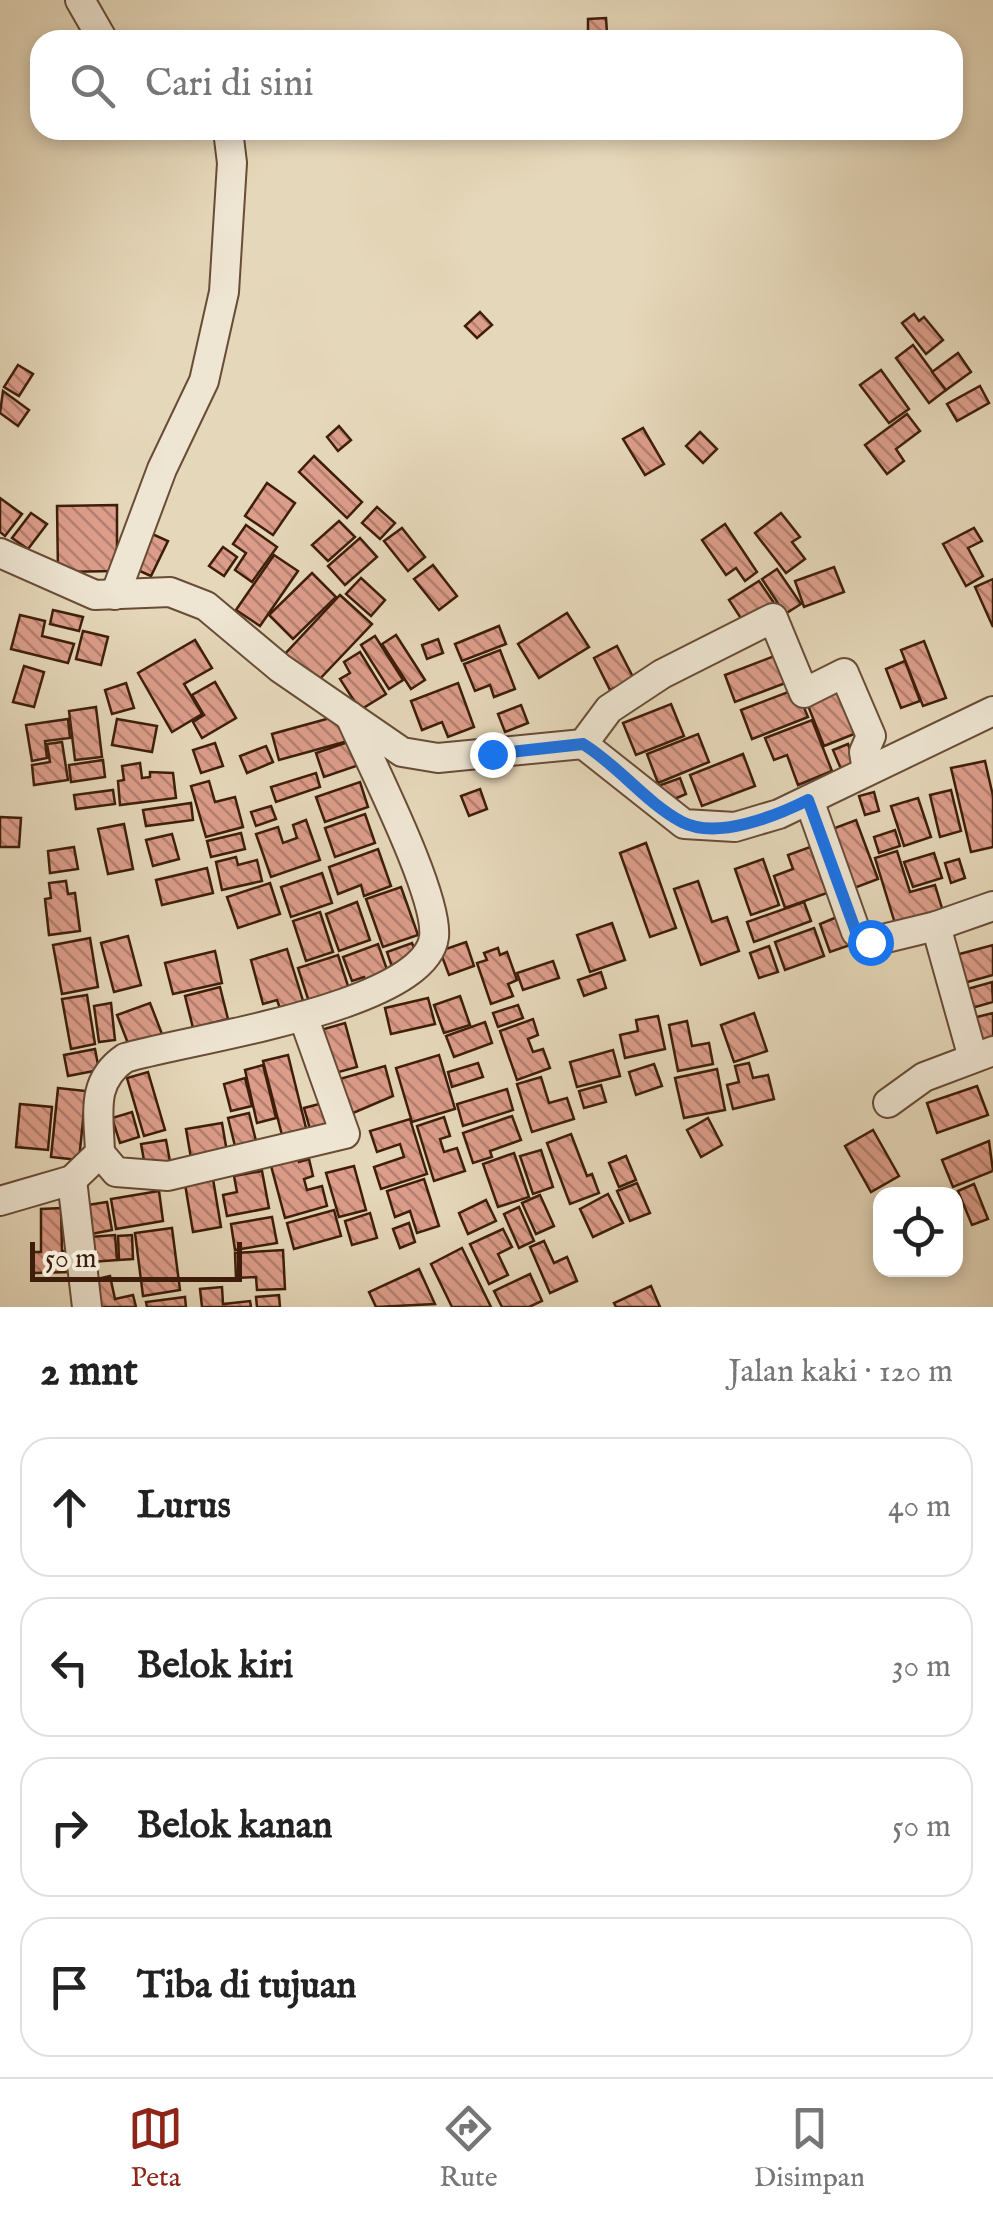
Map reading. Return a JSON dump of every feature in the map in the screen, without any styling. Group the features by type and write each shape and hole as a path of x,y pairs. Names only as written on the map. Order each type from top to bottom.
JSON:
{"street":[{"path":"80,0 97,30"},
{"path":"114,595 162,469 204,381 224,292 232,163 229,140"},
{"path":"0,553 56,581 95,594 170,592 206,606 280,668 402,752 438,758 583,744 684,824 734,827 779,814 993,711"},
{"path":"583,744 609,709 662,674 773,618 804,692 844,673 871,736 864,752 867,770"},
{"path":"302,1016 345,1134 168,1176 116,1172 100,1153 97,1093 107,1070 125,1058 302,1016 396,984 426,959 434,936 428,899 350,715"},
{"path":"808,800 856,932 870,942 936,926 993,906"},
{"path":"888,1103 924,1077 983,1055 936,926"},
{"path":"0,1201 72,1180 100,1153"},
{"path":"72,1180 87,1307"}],"building":[{"path":"606,18 607,30 588,30 588,19"},
{"path":"480,312 492,325 477,338 465,326"},
{"path":"914,314 919,321 924,317 943,340 926,354 902,323"},
{"path":"913,345 946,390 929,403 896,358"},
{"path":"958,353 971,372 946,390 932,372"},
{"path":"18,365 33,374 19,396 4,387"},
{"path":"881,370 909,409 889,423 860,385"},
{"path":"980,386 989,403 957,421 947,404"},
{"path":"3,391 29,410 18,426 0,413"},
{"path":"907,414 920,431 896,449 904,461 887,474 865,445"},
{"path":"339,426 351,440 338,451 327,437"},
{"path":"643,428 664,464 645,475 623,439"},
{"path":"700,432 717,449 703,463 686,446"},
{"path":"314,456 362,502 347,518 299,472"},
{"path":"267,483 295,503 273,535 245,516"},
{"path":"0,498 22,514 5,536 0,532"},
{"path":"117,505 117,571 58,572 57,506"},
{"path":"377,507 395,523 380,539 362,523"},
{"path":"31,513 47,524 28,549 12,538"},
{"path":"781,513 800,537 792,542 805,559 786,573 755,533"},
{"path":"339,521 355,537 328,561 312,545"},
{"path":"725,524 757,572 745,581 736,568 726,575 702,540"},
{"path":"246,525 277,547 252,582 235,570 246,553 233,544"},
{"path":"402,528 425,557 408,571 384,541"},
{"path":"974,528 982,541 968,548 983,576 966,586 943,544"},
{"path":"150,533 168,541 151,576 133,568"},
{"path":"360,538 377,557 345,585 328,566"},
{"path":"223,547 237,557 224,576 209,566"},
{"path":"274,555 298,571 260,626 236,610"},
{"path":"433,565 457,596 439,610 414,579"},
{"path":"834,567 844,592 804,607 795,581"},
{"path":"777,569 801,604 785,614 762,579"},
{"path":"312,573 336,597 293,639 269,615"},
{"path":"361,578 385,600 371,616 346,594"},
{"path":"993,579 993,627 975,587"},
{"path":"759,581 774,603 744,623 729,600"},
{"path":"340,595 372,624 315,684 284,655"},
{"path":"53,610 83,617 79,631 50,624"},
{"path":"567,613 589,647 539,678 518,644"},
{"path":"20,615 45,621 42,636 74,644 68,663 11,649"},
{"path":"499,626 506,644 462,661 455,644"},
{"path":"83,631 108,637 101,665 76,659"},
{"path":"396,635 425,680 411,689 382,644"},
{"path":"375,636 403,680 389,689 361,645"},
{"path":"438,639 443,653 427,659 422,645"},
{"path":"195,640 212,668 184,684 202,714 172,732 138,673"},
{"path":"924,641 946,698 923,706 901,650"},
{"path":"617,646 634,679 610,690 594,658"},
{"path":"500,650 515,689 494,697 490,685 475,691 464,664"},
{"path":"360,652 386,694 360,710 340,679 350,673 344,662"},
{"path":"777,655 788,682 735,702 725,675"},
{"path":"905,661 920,701 901,708 886,669"},
{"path":"24,666 44,672 34,707 13,702"},
{"path":"215,682 236,718 202,738 193,722 204,715 192,695"},
{"path":"846,682 864,730 824,746 805,698"},
{"path":"126,683 134,708 112,714 105,690"},
{"path":"458,683 474,727 448,737 442,722 422,730 411,701"},
{"path":"796,689 808,717 752,739 741,710"},
{"path":"671,704 684,736 636,755 623,723"},
{"path":"521,705 528,723 505,732 498,714"},
{"path":"96,707 102,757 75,760 69,711"},
{"path":"341,715 348,741 279,760 272,734"},
{"path":"68,719 70,738 45,741 47,758 32,761 26,725"},
{"path":"117,719 157,726 152,752 112,745"},
{"path":"812,720 832,771 798,785 787,755 774,760 765,738"},
{"path":"698,734 709,762 658,783 647,754"},
{"path":"351,741 359,765 324,777 316,753"},
{"path":"62,742 68,780 34,785 32,765 50,762 47,744"},
{"path":"215,743 223,766 201,773 193,750"},
{"path":"848,744 855,764 841,769 833,750"},
{"path":"266,746 273,762 247,773 240,756"},
{"path":"743,754 755,786 702,806 690,775"},
{"path":"103,760 105,777 71,782 69,765"},
{"path":"985,761 993,796 993,847 971,852 951,768"},
{"path":"140,763 142,778 150,777 150,772 173,773 176,798 120,805 118,781 124,780 122,766"},
{"path":"316,773 320,787 276,802 271,787"},
{"path":"680,778 686,794 665,803 658,786"},
{"path":"209,781 215,802 235,797 243,827 206,837 191,786"},
{"path":"360,782 368,807 325,822 316,797"},
{"path":"480,789 487,809 469,816 461,796"},
{"path":"113,790 115,804 76,809 74,795"},
{"path":"951,790 961,831 940,837 930,795"},
{"path":"874,792 879,811 865,815 859,796"},
{"path":"918,798 931,837 904,846 891,806"},
{"path":"191,803 193,820 146,826 143,810"},
{"path":"271,806 276,819 256,826 251,812"},
{"path":"365,814 375,843 335,857 325,828"},
{"path":"0,817 21,818 19,847 0,847"},
{"path":"306,820 320,860 271,877 256,834 278,827 283,843 297,838 293,825"},
{"path":"856,820 878,879 849,890 827,831"},
{"path":"124,824 133,869 108,874 98,829"},
{"path":"895,830 900,846 879,853 874,837"},
{"path":"241,833 245,849 211,857 207,841"},
{"path":"172,834 179,859 153,866 146,840"},
{"path":"646,843 676,928 650,937 620,853"},
{"path":"74,847 78,869 50,873 48,851"},
{"path":"810,847 827,893 785,908 774,876 793,869 788,855"},
{"path":"378,849 391,886 364,896 361,885 338,894 329,867"},
{"path":"897,851 910,892 935,885 944,915 897,930 875,858"},
{"path":"934,853 942,878 913,887 904,862"},
{"path":"236,857 238,865 257,860 262,881 222,890 216,862"},
{"path":"763,859 779,905 751,915 735,869"},
{"path":"959,859 965,878 951,883 945,863"},
{"path":"207,868 213,893 162,905 156,880"},
{"path":"322,873 332,903 291,917 281,887"},
{"path":"66,881 68,894 75,893 80,931 49,935 45,899 51,898 49,883"},
{"path":"698,881 712,922 727,917 739,951 701,965 674,889"},
{"path":"270,883 280,914 238,928 227,897"},
{"path":"401,887 418,935 383,947 366,899"},
{"path":"357,902 370,940 339,951 326,914"},
{"path":"804,902 811,921 754,942 747,922"},
{"path":"320,912 333,952 306,961 293,921"},
{"path":"842,915 853,944 830,952 820,924"},
{"path":"612,923 625,960 590,972 577,935"},
{"path":"814,928 824,956 785,970 775,942"},
{"path":"128,936 141,985 114,992 101,943"},
{"path":"90,938 98,987 62,994 53,945"},
{"path":"466,942 474,966 449,975 440,951"},
{"path":"412,943 419,961 393,970 387,952"},
{"path":"378,944 391,981 369,990 364,977 352,981 343,957"},
{"path":"993,945 993,975 964,983 956,955"},
{"path":"769,946 778,972 759,978 750,953"},
{"path":"498,948 500,955 507,952 517,980 508,984 513,996 491,1004 477,963 487,960 484,953"},
{"path":"287,949 304,1004 281,1011 277,1000 263,1004 251,960"},
{"path":"215,951 222,983 173,994 165,963"},
{"path":"338,955 349,989 309,1002 298,968"},
{"path":"553,961 559,978 523,990 517,973"},
{"path":"601,972 606,988 584,996 578,980"},
{"path":"992,982 993,1002 972,1008 967,989"},
{"path":"220,987 228,1019 193,1028 185,996"},
{"path":"87,995 95,1044 71,1049 62,999"},
{"path":"460,996 470,1025 444,1033 434,1005"},
{"path":"428,998 435,1024 391,1034 385,1008"},
{"path":"111,1003 115,1040 99,1042 94,1006"},
{"path":"150,1003 162,1034 129,1046 117,1015"},
{"path":"518,1005 523,1018 498,1027 493,1013"},
{"path":"754,1013 767,1051 734,1062 721,1025"},
{"path":"993,1013 993,1043 981,1046 973,1018"},
{"path":"658,1016 665,1049 625,1058 620,1035 638,1031 636,1020"},
{"path":"533,1019 538,1035 528,1039 533,1052 543,1049 550,1068 517,1080 500,1031"},
{"path":"687,1021 692,1046 709,1043 713,1064 678,1071 669,1025"},
{"path":"485,1022 492,1043 454,1057 446,1036"},
{"path":"345,1023 357,1067 328,1075 317,1031"},
{"path":"95,1049 99,1070 68,1076 64,1055"},
{"path":"613,1050 620,1076 577,1087 570,1062"},
{"path":"288,1055 307,1132 283,1139 263,1061"},
{"path":"439,1055 455,1109 412,1122 396,1068"},
{"path":"478,1063 483,1077 452,1087 448,1072"},
{"path":"749,1063 753,1078 768,1075 774,1099 733,1109 727,1085 739,1082 735,1066"},
{"path":"654,1064 662,1086 636,1095 629,1072"},
{"path":"263,1065 276,1118 257,1123 245,1070"},
{"path":"385,1066 393,1096 346,1116 336,1080"},
{"path":"717,1069 725,1110 684,1118 675,1078"},
{"path":"148,1072 165,1130 144,1136 127,1078"},
{"path":"541,1077 549,1103 567,1098 574,1119 532,1132 517,1084"},
{"path":"245,1078 252,1106 231,1111 224,1084"},
{"path":"601,1085 606,1102 584,1108 579,1091"},
{"path":"977,1086 988,1115 937,1133 927,1103"},
{"path":"58,1088 86,1091 79,1160 51,1157"},
{"path":"507,1089 513,1110 463,1126 457,1104"},
{"path":"323,1103 330,1131 312,1136 304,1108"},
{"path":"20,1104 52,1107 48,1150 16,1147"},
{"path":"132,1112 139,1137 120,1143 112,1118"},
{"path":"249,1113 257,1145 236,1150 228,1118"},
{"path":"512,1116 521,1140 490,1151 492,1157 473,1163 463,1133"},
{"path":"444,1117 450,1136 440,1139 444,1152 457,1148 465,1171 434,1181 417,1126"},
{"path":"708,1118 722,1145 701,1157 687,1130"},
{"path":"410,1119 427,1174 381,1189 374,1167 404,1157 400,1144 377,1152 370,1131"},
{"path":"222,1123 227,1152 191,1158 186,1129"},
{"path":"873,1130 899,1176 873,1187 871,1192 845,1146"},
{"path":"571,1134 587,1176 592,1174 599,1193 570,1204 547,1143"},
{"path":"166,1140 171,1167 146,1171 141,1144"},
{"path":"989,1141 993,1171 953,1187 942,1160"},
{"path":"541,1150 553,1187 533,1194 520,1156"},
{"path":"514,1153 529,1197 498,1207 483,1164"},
{"path":"297,1154 299,1162 309,1159 313,1176 304,1179 307,1190 322,1186 327,1206 285,1218 270,1162"},
{"path":"626,1156 636,1180 619,1187 609,1163"},
{"path":"354,1166 366,1210 339,1217 326,1173"},
{"path":"262,1171 269,1208 227,1216 223,1195 237,1192 234,1176"},
{"path":"212,1173 221,1227 193,1232 184,1178"},
{"path":"424,1179 439,1226 417,1233 410,1211 395,1217 387,1191"},
{"path":"637,1183 650,1213 630,1221 617,1191"},
{"path":"974,1184 988,1219 972,1225 963,1203 963,1189"},
{"path":"159,1191 163,1221 116,1229 111,1199"},
{"path":"608,1194 623,1223 593,1237 580,1209"},
{"path":"540,1195 554,1226 536,1234 522,1203"},
{"path":"486,1200 496,1221 468,1234 459,1213"},
{"path":"107,1202 112,1230 86,1235 81,1206"},
{"path":"519,1207 534,1241 519,1248 504,1214"},
{"path":"61,1208 62,1251 70,1251 70,1272 34,1273 33,1252 41,1252 41,1209"},
{"path":"334,1210 341,1236 294,1249 287,1223"},
{"path":"370,1213 377,1238 352,1245 345,1221"},
{"path":"272,1217 277,1243 235,1250 231,1224"},
{"path":"409,1223 415,1242 400,1248 393,1229"},
{"path":"172,1228 180,1290 143,1296 135,1233"},
{"path":"503,1229 512,1247 498,1254 508,1275 489,1284 470,1244"},
{"path":"115,1235 117,1260 91,1262 90,1237"},
{"path":"132,1235 133,1259 119,1260 118,1236"},
{"path":"544,1241 554,1263 567,1257 577,1281 550,1293 530,1247"},
{"path":"462,1248 491,1307 452,1307 431,1264"},
{"path":"283,1250 285,1289 257,1290 256,1277 236,1278 235,1253"},
{"path":"419,1269 435,1304 376,1307 369,1292"},
{"path":"530,1274 542,1301 529,1307 502,1307 494,1291"},
{"path":"110,1276 115,1299 133,1295 136,1307 99,1307 93,1280"},
{"path":"651,1286 660,1307 616,1307 614,1303"},
{"path":"222,1287 223,1304 250,1301 251,1307 202,1307 200,1289"},
{"path":"279,1295 280,1307 257,1307 256,1297"},
{"path":"185,1297 186,1307 147,1307 146,1302"}],"route":[{"path":"492,754 583,744 684,824 734,827 779,814 808,800 856,932 870,942"}]}
